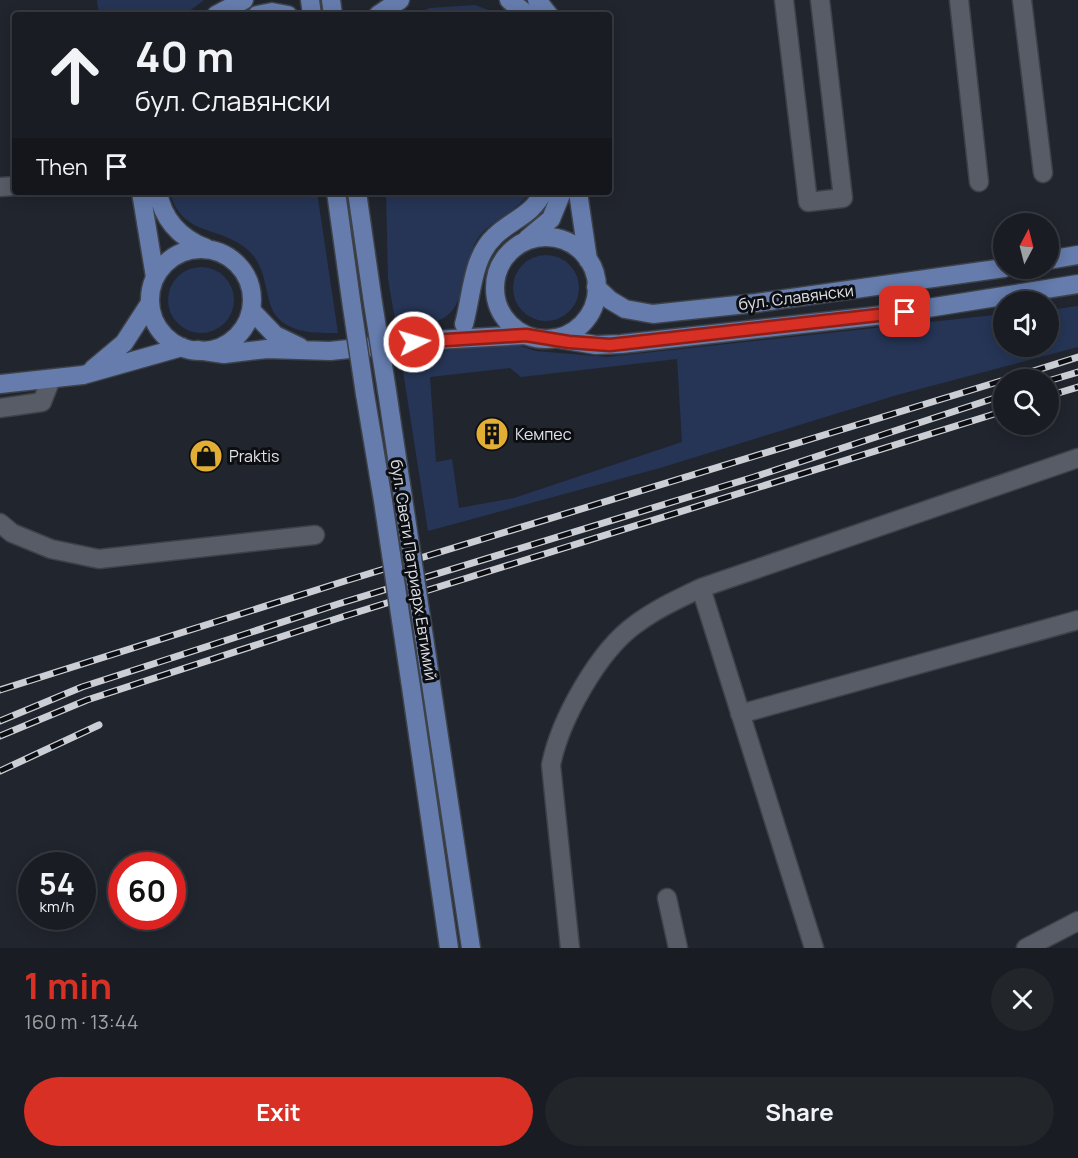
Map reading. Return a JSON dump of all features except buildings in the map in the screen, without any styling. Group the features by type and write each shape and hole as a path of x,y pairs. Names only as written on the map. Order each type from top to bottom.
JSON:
{"main road":[{"path":"222,12 244,0"},
{"path":"382,12 400,0"},
{"path":"509,0 524,12"},
{"path":"537,0 547,12"},
{"path":"141,195 155,278"},
{"path":"0,384 83,375 189,349 218,347 231,340 242,330 251,310 251,290 244,272 230,258 188,240 171,224 159,195"},
{"name":"бул. Свети Патриарх Евтимий","path":"336,195 449,948"},
{"name":"бул. Свети Патриарх Евтимий","path":"357,195 471,948"},
{"path":"464,324 476,268 483,251 495,235 531,210 541,195"},
{"path":"435,340 464,324 479,307 507,255 550,219 561,195"},
{"path":"150,303 160,330 189,349 224,354 267,349 330,351 435,340 526,335 554,338 572,332 587,318 595,300 596,287 588,260 578,195"},
{"path":"521,244 536,238 560,240 578,250 588,260"},
{"path":"83,375 105,361 124,343 150,303 155,278 161,268 178,254 200,249 211,250"},
{"path":"1059,258 1078,255"},
{"name":"бул. Славянски","path":"596,287 610,300 626,309 653,314 756,303 993,270"},
{"path":"496,278 495,295 501,312 512,326 526,335"},
{"name":"бул. Славянски","path":"554,338 596,345 621,344 884,315 1078,284"},
{"path":"251,310 274,335 310,350"}],"street":[{"path":"784,0 808,201 843,198 820,0"},
{"path":"960,0 979,182"},
{"path":"1022,0 1042,173"},
{"path":"0,408 42,402 51,380"},
{"path":"570,948 551,765 556,739 584,684 633,625 700,588 1078,458"},
{"path":"0,523 12,533 51,549 99,560 315,535"},
{"path":"700,588 814,948"},
{"path":"740,714 1078,620"},
{"path":"667,898 678,948"},
{"path":"1026,948 1078,921"}],"shaded area":[{"path":"97,0 204,0 188,12 99,12"},
{"path":"475,5 494,12 419,12 430,8"},
{"path":"171,195 317,195 338,333 316,333 286,325 274,313 260,267 248,250 237,242 192,224 175,206"},
{"path":"386,195 527,195 481,234 470,257 460,297 445,317 428,323 396,325 388,279"},
{"path":"540,255 552,255 570,264 577,275 579,288 577,301 570,312 559,319 540,321 527,316 518,307 513,294 513,282 518,269 527,260"},
{"path":"201,267 214,269 229,282 234,300 232,313 219,328 201,333 188,331 173,318 168,300 170,287 183,272"},
{"path":"1078,306 1078,347 1059,352 1059,309"},
{"path":"993,315 993,357 1040,357 897,395 660,468 428,531 401,358 504,341 536,351 607,357","holes":["677,359 682,442 514,498 459,508 452,459 436,462 430,377 510,368 521,377"]}],"railway":[{"path":"1040,369 1078,357"},
{"path":"1059,378 1078,372"},
{"path":"0,690 345,581 993,383"},
{"path":"1059,393 1078,387"},
{"path":"0,721 82,687 338,604 754,477 993,399"},
{"path":"0,736 87,700 345,616 993,414"},
{"path":"0,771 99,725"}],"place":[{"name":"Кемпес","path":"492,434"},
{"name":"Praktis","path":"206,456"}],"route":[{"path":"414,342 526,335 542,339 554,338 569,342 610,345 905,312"}]}
